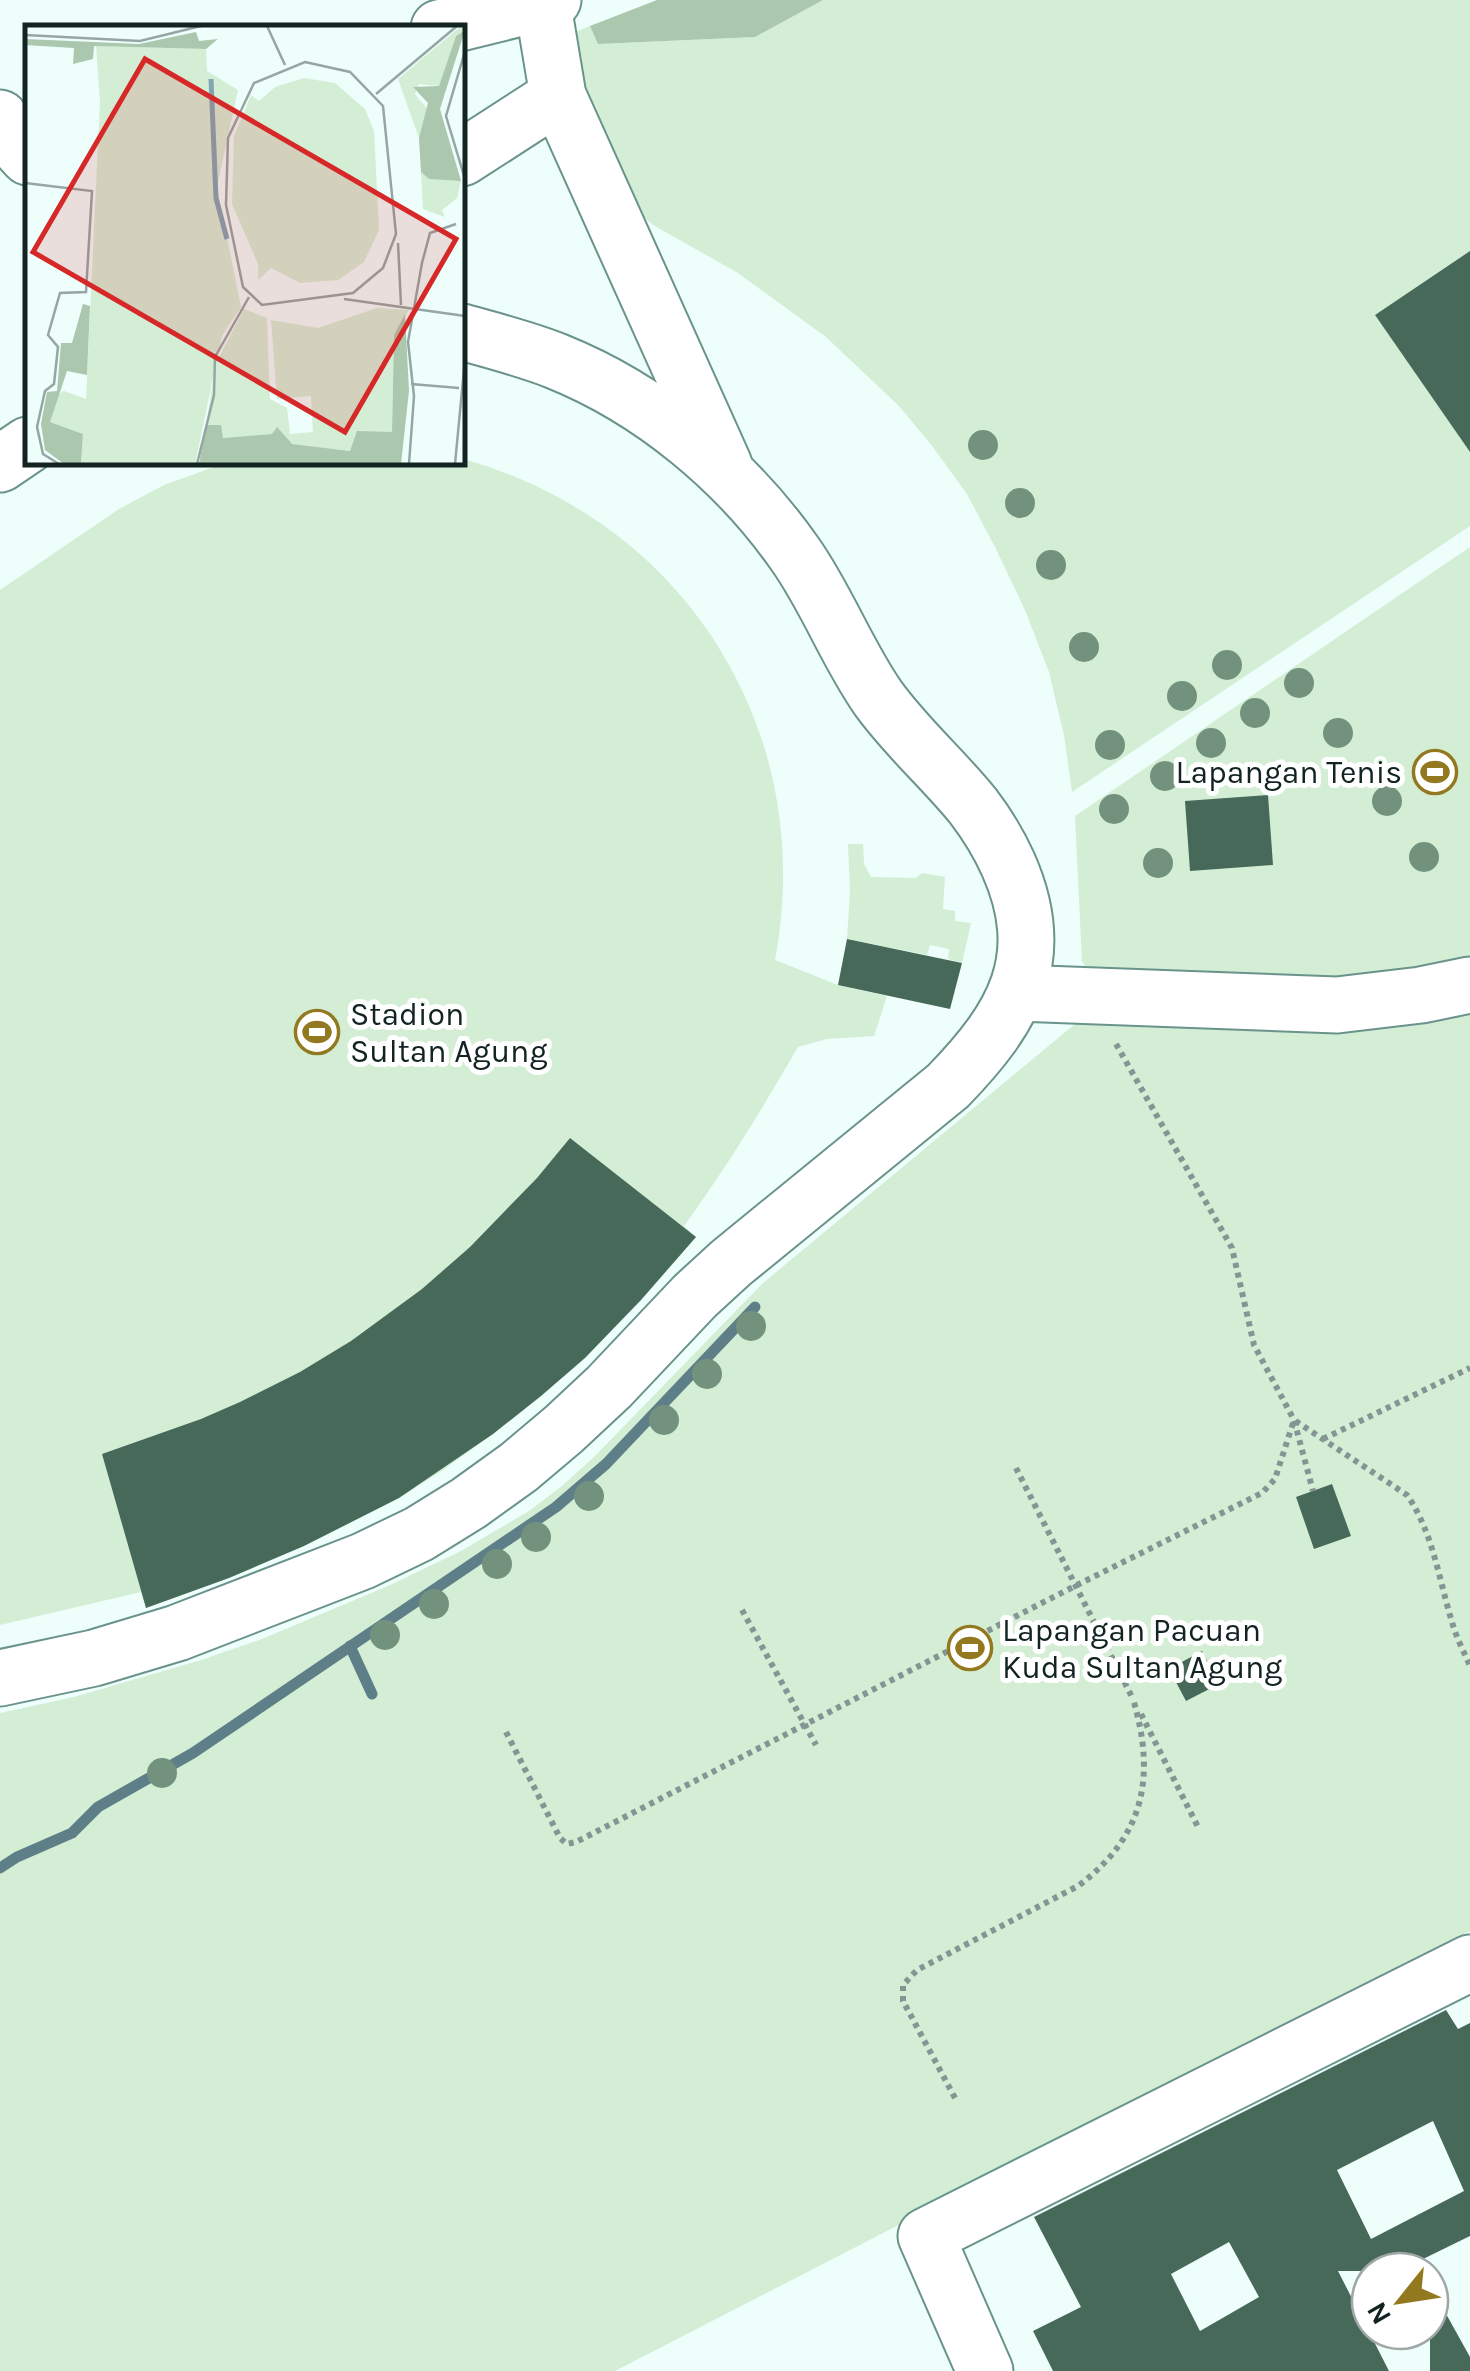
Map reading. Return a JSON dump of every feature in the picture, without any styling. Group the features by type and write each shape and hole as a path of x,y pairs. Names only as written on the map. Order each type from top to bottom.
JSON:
{"street":[{"path":"451,25 546,1 558,96 728,475"},
{"path":"465,156 558,96"},
{"path":"0,118 25,153"},
{"path":"0,1678 94,1658 210,1621 363,1562 469,1503 564,1429 731,1263 948,1086 1000,1025 1016,993 1026,959 1027,924 1019,889 1002,852 974,808 878,698 826,604 763,511 728,475 661,420 606,386 560,362 465,333"},
{"path":"0,464 25,447"},
{"path":"1016,993 1337,1005 1421,996 1470,984"},
{"path":"985,2371 926,2236 1470,1962"}],"path":[{"path":"1088,995 1232,1248 1254,1344 1294,1420 1313,1491"},
{"path":"1322,1440 1470,1368"},
{"path":"1294,1420 1407,1495 1415,1507 1440,1575 1452,1625 1470,1666"},
{"path":"506,1732 560,1838 567,1844 576,1842 1262,1493 1274,1479 1294,1420"},
{"path":"1016,1468 1198,1828"},
{"path":"742,1610 816,1745"},
{"path":"955,2098 903,2001 903,1984 916,1970 1078,1886 1112,1855 1136,1816 1143,1792 1144,1745 1133,1699"}],"green space":[{"path":"657,0 823,0 755,37 598,44 590,26"},
{"path":"823,0 1470,0 1470,251 1375,315 1467,447 1470,446 1470,526 1072,792 1049,672 1025,610 967,494 899,406 826,337 738,273 653,225 620,197 563,37 590,26 599,44 755,37"},
{"name":"Stadion Sultan Agung","path":"465,460 542,489 612,531 671,585 719,647 754,718 776,794 783,876 775,960 838,985 887,996 874,1036 827,1039 798,1047 684,1226 696,1237 641,1300 493,1434 443,1470 399,1498 304,1546 146,1608 141,1592 0,1625 0,590 119,509 164,485 219,465 465,465"},
{"path":"1470,547 1470,974 1434,984 1087,970 1082,961 1075,816"},
{"path":"848,844 863,844 864,864 871,877 916,878 922,873 945,877 943,909 955,911 955,921 971,923 962,963 948,959 949,949 930,945 927,955 847,939"},
{"name":"Lapangan Pacuan Kuda Sultan Agung","path":"1470,995 1470,1931 615,2371 0,2371 0,1713 74,1697 262,1639 388,1586 461,1551 529,1511 594,1457 763,1283 1087,1014"}],"building":[{"path":"1470,251 1470,452 1375,315"},
{"path":"1268,795 1273,865 1190,871 1185,801"},
{"path":"847,939 962,963 950,1009 838,985"},
{"path":"570,1138 696,1237 641,1300 585,1358 541,1396 399,1498 304,1546 146,1608 102,1454 240,1402 351,1341 422,1289 470,1247"},
{"path":"1332,1484 1351,1536 1314,1549 1296,1497"},
{"path":"1202,1651 1219,1684 1186,1701 1169,1669"},
{"path":"1446,2010 1458,2029 1470,2023 1470,2236 1439,2251 1350,2251 1350,2271 1338,2271 1350,2295 1350,2351 1379,2351 1389,2371 1053,2371 1033,2331 1081,2307 1034,2217","holes":["1433,2121 1464,2191 1371,2239 1337,2170","1229,2242 1259,2297 1200,2331 1171,2274"]},
{"path":"1450,2321 1470,2357 1470,2371 1430,2371 1430,2351 1450,2351"}],"waterway":[{"path":"0,1868 72,1833 98,1807 193,1753 556,1507 606,1464 755,1307"},
{"path":"350,1646 372,1694"}],"place":[{"name":"Lapangan Tenis","path":"1435,772"},
{"name":"Stadion Sultan Agung","path":"317,1032"},
{"name":"Lapangan Pacuan Kuda Sultan Agung","path":"970,1648"}]}
